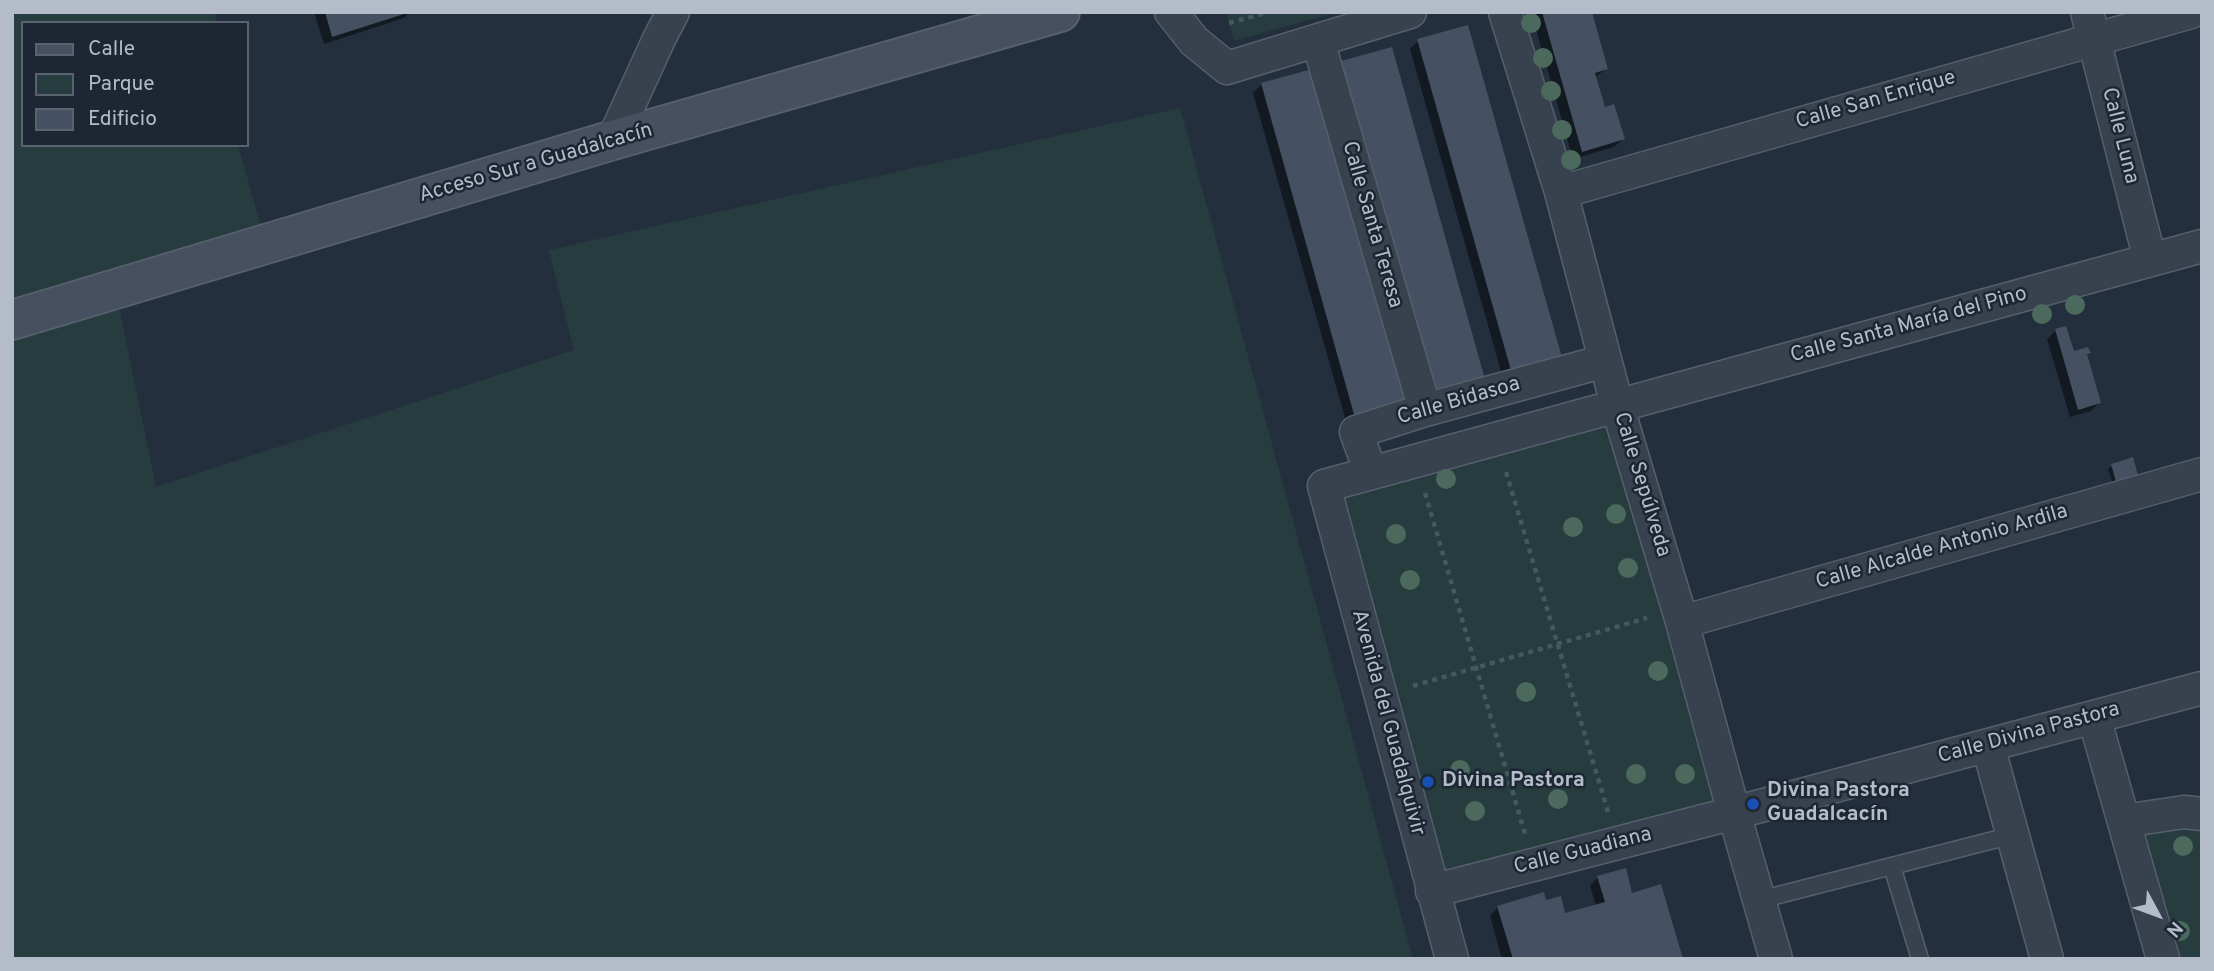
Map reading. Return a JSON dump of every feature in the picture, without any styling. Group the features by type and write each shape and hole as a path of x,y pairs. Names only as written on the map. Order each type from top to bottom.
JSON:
{"street":[{"path":"613,141 673,12"},
{"name":"Acceso Sur a Guadalcacín","path":"12,320 613,141 1060,12"},
{"path":"1171,12 1194,41 1227,68 1410,12"},
{"name":"Calle Sepúlveda","path":"1505,12 1561,192 1617,405 1680,615 1776,959"},
{"name":"Calle San Enrique","path":"1561,192 2091,25 2191,12"},
{"name":"Calle Luna","path":"2091,25 2150,260"},
{"name":"Calle Santa Teresa","path":"1318,41 1425,410"},
{"name":"Calle Santa María del Pino","path":"1617,405 2202,246"},
{"name":"Calle Bidasoa","path":"1371,473 1356,432 1425,410 1605,361"},
{"path":"1371,473 1617,405"},
{"name":"Avenida del Guadalquivir","path":"1371,473 1324,486 1452,959"},
{"name":"Calle Alcalde Antonio Ardila","path":"1680,615 2202,474"},
{"name":"Calle Divina Pastora","path":"1734,813 2202,688"},
{"path":"2094,717 2163,959"},
{"path":"1988,746 2047,959"},
{"path":"2124,821 2184,812 2202,814"},
{"name":"Calle Guadiana","path":"1432,891 1734,813"}],"lane":[{"path":"1759,900 2013,835"},
{"path":"1892,866 1920,959"}],"path":[{"path":"1229,23 1269,12"},
{"path":"1496,439 1617,843"},
{"path":"1415,461 1534,865"},
{"path":"1380,696 1558,644 1680,615"}],"green space":[{"path":"12,12 215,12 216,21 21,21 21,147 239,147 264,237 116,292 156,487 574,350 549,250 1180,108 1413,959 12,959"},
{"path":"1226,12 1338,12 1234,41"},
{"path":"1617,405 1734,813 1432,891 1324,486"},
{"path":"2202,814 2202,959 2163,959 2124,821"}],"building":[{"path":"325,12 407,12 407,13 332,37"},
{"path":"1542,12 1592,12 1608,69 1595,73 1605,107 1614,104 1625,139 1582,152"},
{"path":"1468,25 1563,361 1512,374 1417,39"},
{"path":"1392,47 1486,383 1436,396 1341,61"},
{"path":"1312,69 1406,404 1355,418 1261,83"},
{"path":"2066,326 2074,351 2088,347 2091,353 2087,354 2101,403 2078,410 2055,329"},
{"path":"2133,457 2138,475 2116,482 2111,464"},
{"path":"1626,868 1632,893 1661,884 1683,959 1513,959 1497,906 1544,892 1546,900 1561,896 1565,913 1605,902 1597,876"}],"place":[{"name":"Divina Pastora","path":"1428,782"},
{"name":"Divina Pastora Guadalcacín","path":"1753,804"}]}
